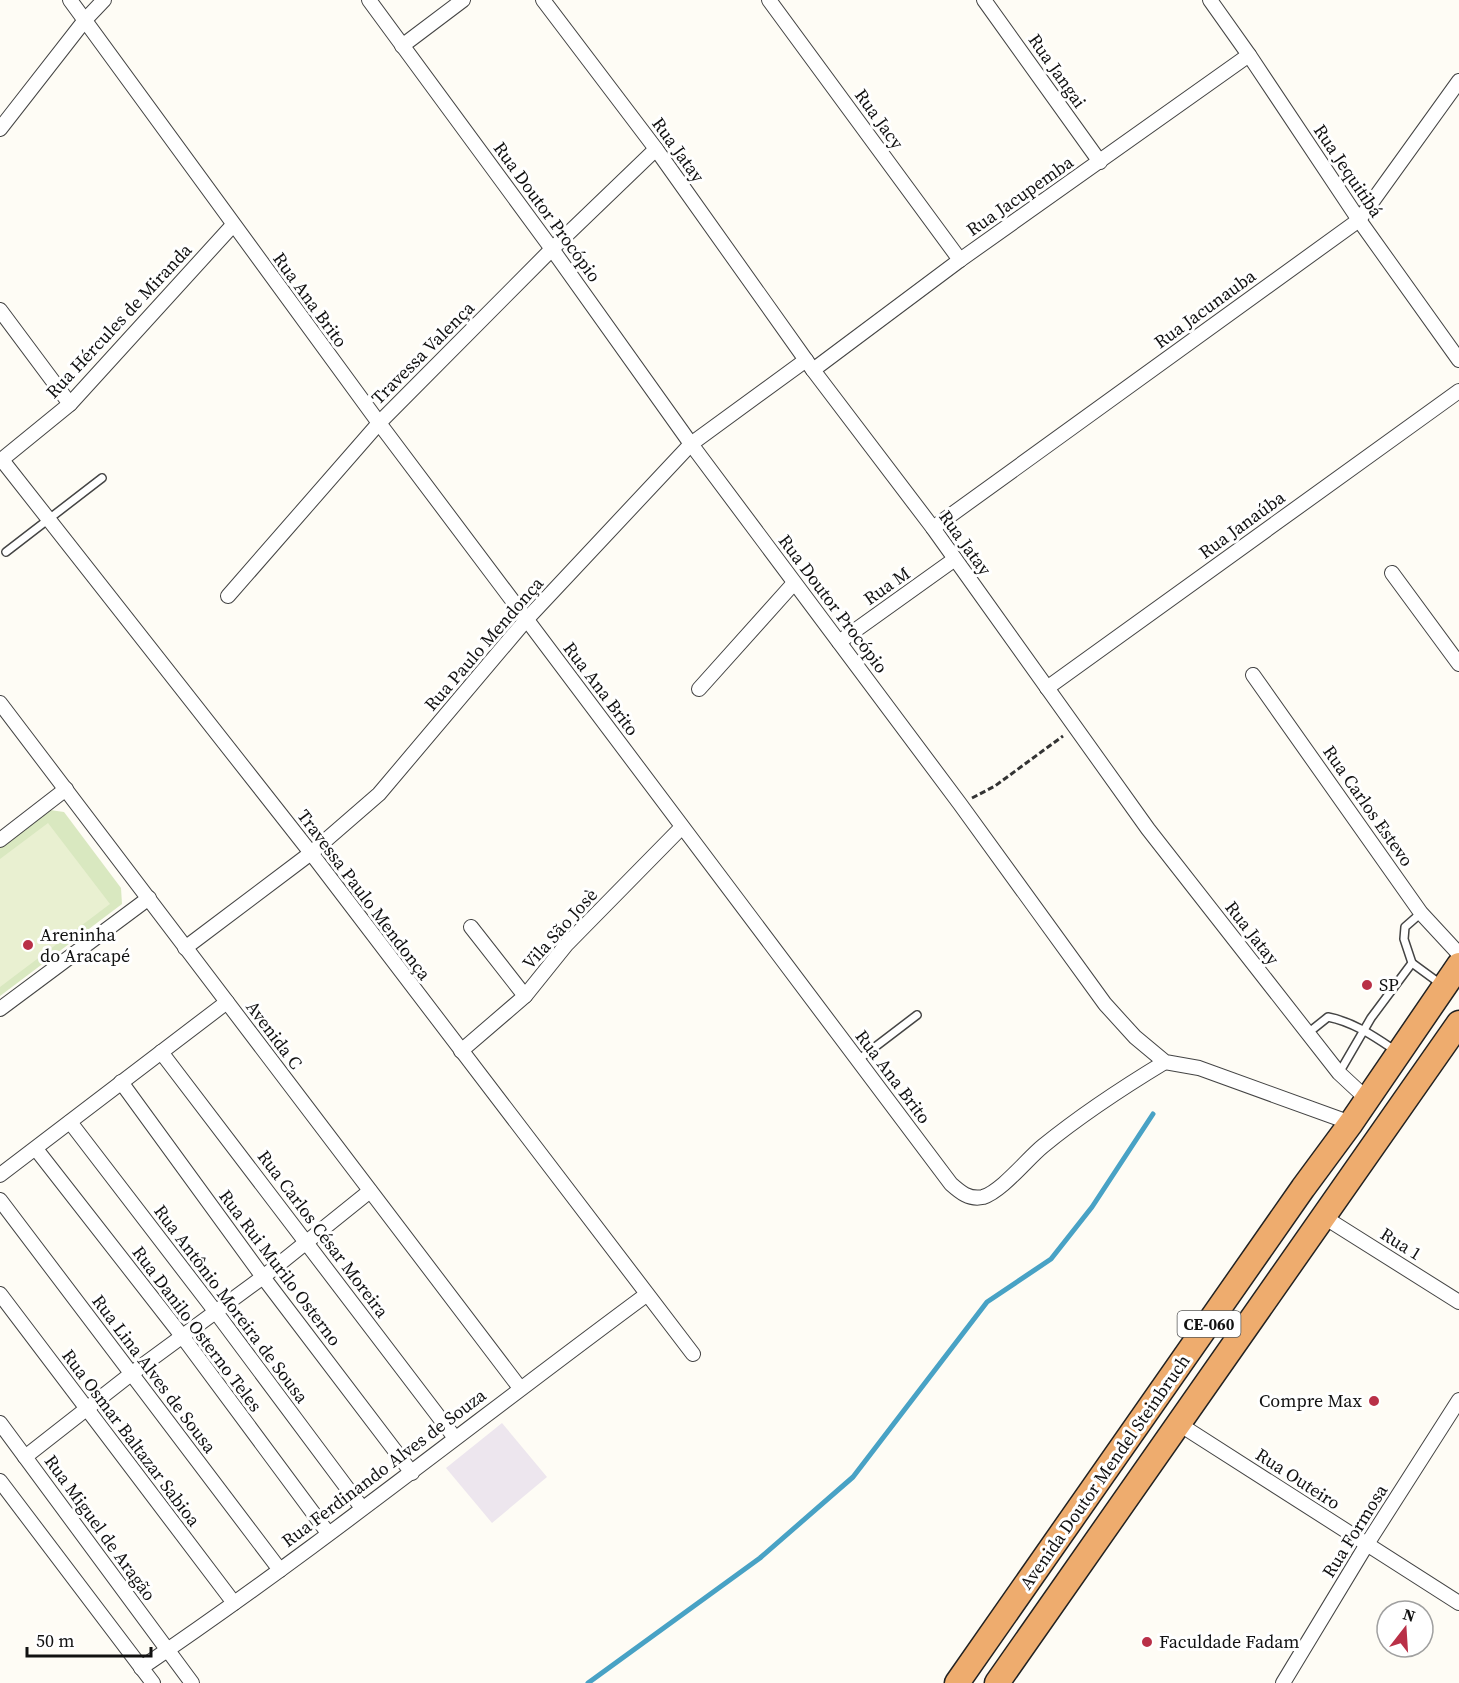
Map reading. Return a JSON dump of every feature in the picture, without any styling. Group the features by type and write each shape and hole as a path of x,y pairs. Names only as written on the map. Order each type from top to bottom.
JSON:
{"highway":[{"name":"Avenida Doutor Mendel Steinbruch","path":"957,1683 1459,965"},
{"name":"Avenida Doutor Mendel Steinbruch","path":"997,1683 1459,1023"}],"street":[{"name":"Rua Ana Brito","path":"70,0 379,423 951,1184 971,1198 987,1195 1006,1181 1041,1147 1107,1097 1165,1062"},
{"path":"0,129 85,20 104,0"},
{"name":"Rua Doutor Procópio","path":"369,0 552,249 691,444 1106,1004 1135,1037 1165,1062 1199,1068 1350,1123"},
{"path":"402,46 463,0"},
{"name":"Rua Jatay","path":"543,0 656,149 810,365 933,528 1148,829 1339,1072 1367,1099"},
{"name":"Rua Jacy","path":"769,0 960,260"},
{"name":"Rua Jangai","path":"984,0 1100,162"},
{"name":"Rua Jequitibá","path":"1210,0 1359,220 1457,352"},
{"name":"Rua Jacupemba","path":"810,365 1249,55"},
{"name":"Rua Jacunauba","path":"933,528 1359,220 1459,81"},
{"name":"Travessa Valença","path":"228,596 379,423 552,249 656,149"},
{"name":"Rua Hércules de Miranda","path":"1,461 70,404 233,225"},
{"path":"0,310 70,404"},
{"name":"Rua Paulo Mendonça","path":"185,948 311,854 379,794 526,620 691,444 810,365"},
{"name":"Rua Janaúba","path":"1047,688 1459,391"},
{"name":"Travessa Paulo Mendonça","path":"1,461 311,854 693,1354"},
{"name":"Rua M","path":"839,642 955,559"},
{"path":"1392,573 1459,664"},
{"path":"699,689 794,583"},
{"name":"Rua Carlos Estevo","path":"1253,675 1421,913 1459,954"},
{"name":"Avenida C","path":"0,703 520,1388"},
{"path":"0,840 66,789"},
{"name":"Vila São Josè","path":"461,1051 525,996 566,945 682,827"},
{"path":"0,1009 149,898"},
{"path":"471,927 525,996"},
{"path":"0,1175 227,1002"},
{"name":"Rua Carlos César Moreira","path":"161,1052 454,1438"},
{"name":"Rua Rui Murilo Osterno","path":"121,1082 263,1277 412,1473"},
{"name":"Rua Antônio Moreira de Sousa","path":"70,1122 362,1508"},
{"name":"Rua Danilo Osterno Teles","path":"36,1149 182,1336 328,1533"},
{"path":"25,1457 86,1408 263,1277 370,1191"},
{"name":"Rua Lina Alves de Sousa","path":"0,1200 280,1570"},
{"name":"Rua 1","path":"1324,1217 1459,1302"},
{"name":"Rua Osmar Baltazar Sabioa","path":"0,1294 234,1603"},
{"name":"Rua Ferdinando Alves de Souza","path":"141,1668 168,1651 412,1473 454,1438 646,1295"},
{"name":"Rua Formosa","path":"1283,1683 1459,1400"},
{"name":"Rua Miguel de Aragão","path":"0,1423 192,1683"},
{"name":"Rua Outeiro","path":"1179,1424 1459,1602"},
{"path":"0,1481 153,1683"}],"lane":[{"path":"6,552 102,478"},
{"path":"1421,913 1405,927 1404,939 1412,963 1443,986"},
{"path":"1339,1072 1363,1030 1412,963"},
{"path":"858,1060 918,1016"},
{"path":"1308,1033 1328,1017 1340,1019 1363,1030 1398,1052"}],"path":[{"path":"960,804 995,786 1074,728"}],"shaded area":[{"path":"502,1423 547,1477 492,1523 446,1468"}],"green space":[{"name":"Areninha do Aracapé","path":"50,810 64,812 121,888 122,904 0,996 0,847"},
{"name":"Areninha do Aracapé","path":"48,823 110,904 0,987 0,859"}],"waterway":[{"path":"588,1683 760,1558 853,1477 987,1302 1051,1259 1092,1207 1153,1114"}],"place":[{"name":"Areninha do Aracapé","path":"28,945"},
{"name":"SP","path":"1367,985"},
{"name":"Compre Max","path":"1374,1401"},
{"name":"Faculdade Fadam","path":"1147,1642"}]}
